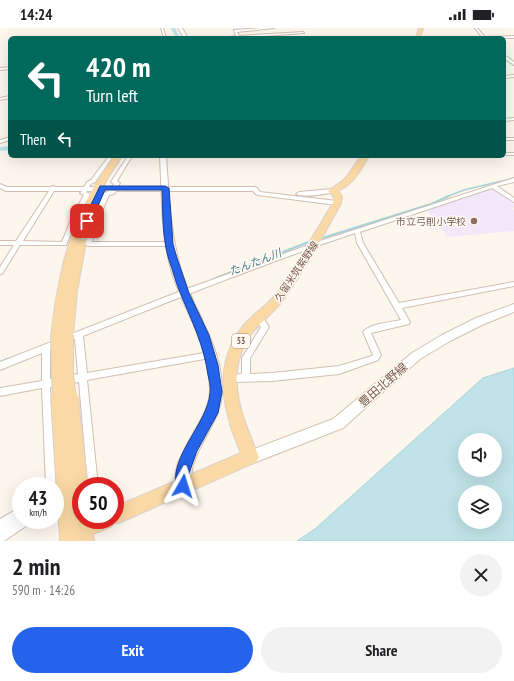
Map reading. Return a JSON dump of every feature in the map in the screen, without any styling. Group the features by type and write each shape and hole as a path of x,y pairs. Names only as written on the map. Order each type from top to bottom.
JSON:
{"main road":[{"path":"87,529 74,535 57,370 68,336 75,265 95,188 117,158"},
{"path":"95,188 122,158"},
{"path":"163,158 169,244 184,293 198,320 219,378 212,413 191,448 182,476 183,486"},
{"path":"337,203 338,196 332,190 343,186 351,180 365,158"},
{"name":"久留米筑紫野線","path":"250,457 234,417 229,388 232,360 247,330 278,299 315,242 337,203"},
{"name":"豊田北野線","path":"250,457 338,424 416,356 446,338 480,321 514,308"},
{"path":"124,512 250,457"}],"street":[{"path":"238,36 235,31 273,28"},
{"path":"254,36 303,33"},
{"path":"506,60 514,60"},
{"path":"506,60 514,64"},
{"path":"95,188 89,183 93,181 110,158"},
{"path":"129,158 114,182 117,183 115,188 112,193 107,193 103,201 94,223 88,244 169,244"},
{"path":"0,366 46,348 68,336 315,242 514,180"},
{"path":"0,186 6,189 255,189 308,194 332,190"},
{"path":"493,186 514,200"},
{"path":"0,272 53,188"},
{"path":"0,243 64,244 86,194 83,193 95,188"},
{"path":"255,189 258,193 337,203"},
{"path":"235,378 272,377 339,370 375,358 377,355 367,332 406,322 360,243 357,230"},
{"path":"397,306 514,284"},
{"path":"246,377 246,358 265,327 259,319"},
{"path":"68,336 82,378 92,477"},
{"path":"46,348 46,384 51,477"},
{"path":"0,392 210,355"},
{"path":"0,525 12,518"},
{"path":"0,537 12,529"}],"shaded area":[{"name":"市立弓削小学校","path":"495,188 514,202 514,207 512,208 514,210 514,231 448,237 426,210 460,198"}],"water":[{"path":"514,368 514,541 297,541 315,529 483,378"}],"waterway":[{"path":"173,28 177,36"},
{"name":"たんたん川","path":"474,28 481,36"},
{"name":"たんたん川","path":"506,60 514,66"},
{"path":"0,149 8,148"},
{"name":"たんたん川","path":"446,197 464,190 514,178"},
{"name":"たんたん川","path":"319,239 431,204 449,196"},
{"name":"たんたん川","path":"216,278 311,241"},
{"name":"たんたん川","path":"0,362 11,358"}],"place":[{"name":"市立弓削小学校","path":"474,221"}],"route":[{"path":"87,221 103,188 165,188 169,244 184,293 204,335 210,355 216,392 212,413 191,448 182,476 183,486"}]}
